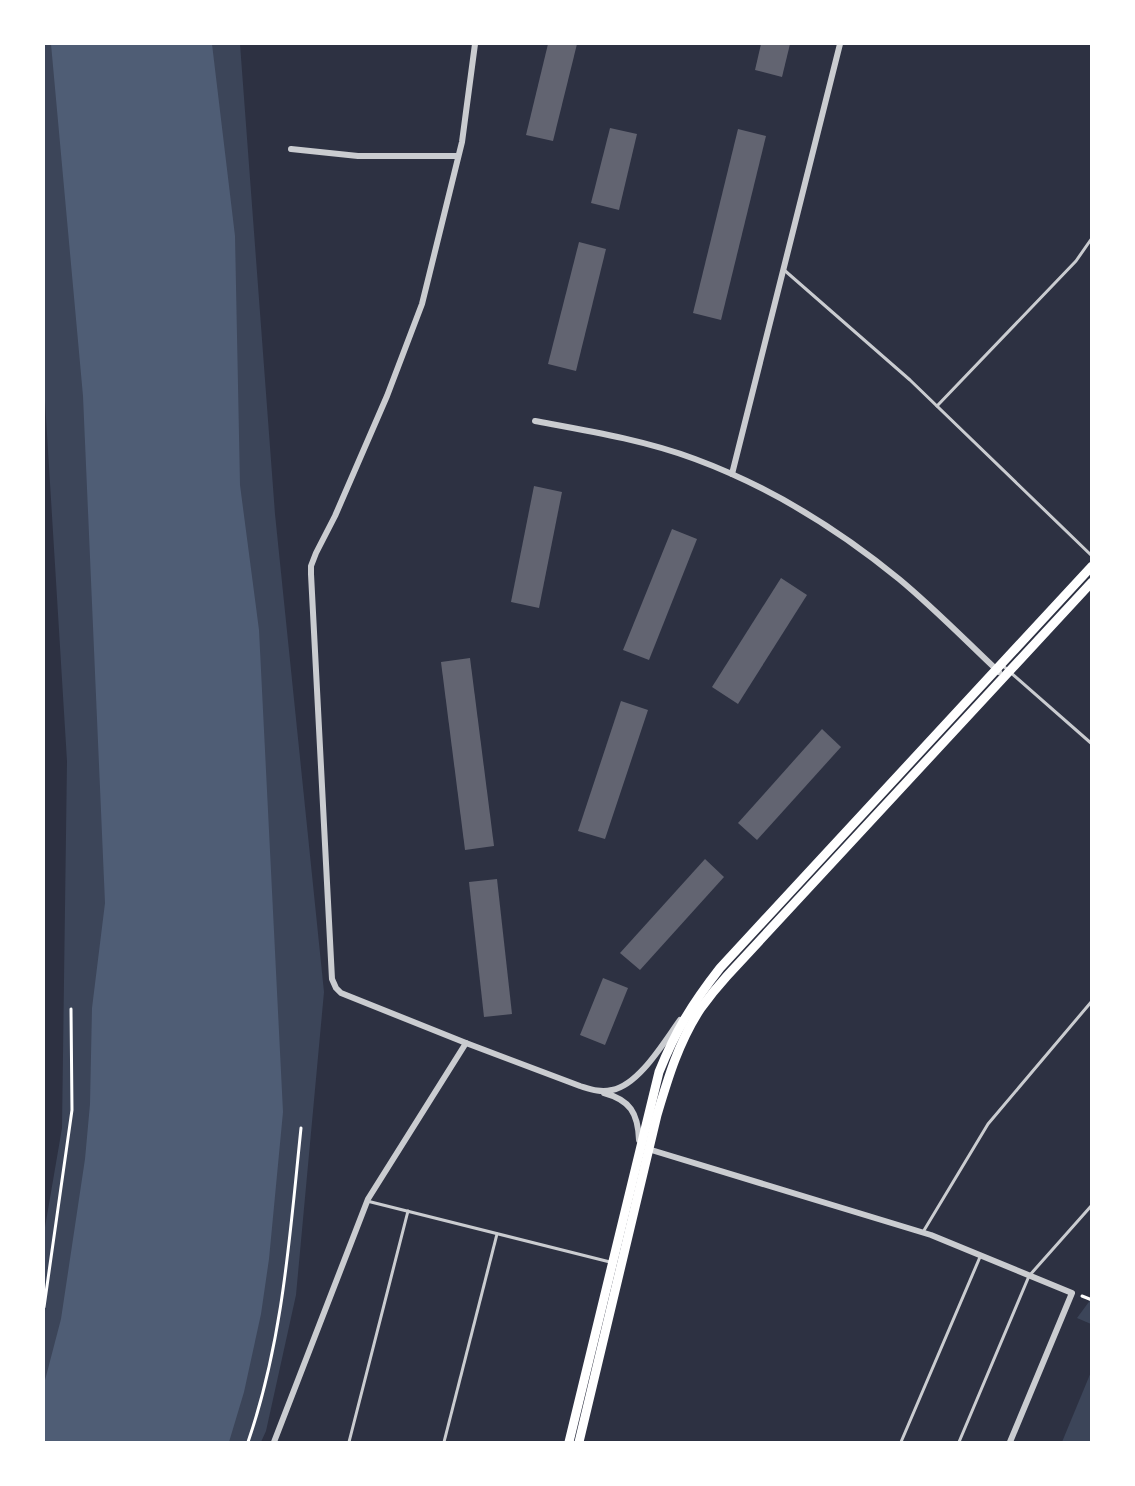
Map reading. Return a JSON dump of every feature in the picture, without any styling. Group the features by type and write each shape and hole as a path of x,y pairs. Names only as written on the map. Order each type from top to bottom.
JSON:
{"main road":[{"path":"579,1443 659,1072 673,1038 693,1003 720,968 1092,566"},
{"path":"569,1443 612,1263 644,1148 668,1075 700,1009 727,976 1092,582"}],"street":[{"path":"475,44 462,142 430,275 417,318 387,396 314,560 311,574 332,980 341,993 466,1043 625,1101 638,1121 644,1148 923,1232 1072,1293 1010,1443"},
{"path":"732,474 840,44"},
{"path":"291,149 358,156 458,156"},
{"path":"536,421 630,440 693,458 732,474 794,507 898,578 1007,674"},
{"path":"598,1091 621,1087 632,1080 693,1003"},
{"path":"276,1442 367,1201 376,1183 466,1043"}],"lane":[{"path":"937,406 1076,261 1092,238"},
{"path":"782,268 937,406 1092,555"},
{"path":"1007,674 1092,744"},
{"path":"923,1232 988,1124 1092,1001"},
{"path":"367,1201 612,1263"},
{"path":"959,1443 1029,1276 1092,1205"},
{"path":"349,1443 408,1211"},
{"path":"444,1443 497,1234"},
{"path":"901,1443 981,1255"}],"path":[{"path":"44,1307 74,1091 71,1009"},
{"path":"248,1443 267,1378 277,1332 302,1128"}],"shaded area":[{"path":"44,44 240,44 275,514 324,992 296,1295 266,1431 261,1442 44,1442 44,1233 62,1128 67,761 44,385"},
{"path":"51,44 212,44 235,236 240,485 259,630 283,1112 269,1259 261,1314 244,1392 229,1442 44,1442 44,1384 61,1319 85,1159 90,1104 92,1008 105,903 83,396"},
{"path":"1091,1299 1091,1324 1077,1318"},
{"path":"1091,1372 1091,1442 1062,1442"}],"building":[{"path":"548,44 577,44 553,141 526,135"},
{"path":"761,44 790,44 782,77 755,70"},
{"path":"610,128 637,134 619,210 591,203"},
{"path":"738,129 766,136 721,320 693,313"},
{"path":"579,242 606,249 576,371 548,364"},
{"path":"534,486 562,492 539,608 511,602"},
{"path":"672,529 697,539 649,660 623,650"},
{"path":"781,578 807,595 738,704 712,687"},
{"path":"470,658 494,846 465,850 441,662"},
{"path":"621,701 648,710 605,839 578,831"},
{"path":"822,729 841,747 757,840 738,823"},
{"path":"705,859 724,877 640,970 620,953"},
{"path":"497,879 512,1014 484,1017 469,882"},
{"path":"603,978 628,988 605,1045 580,1035"}]}
